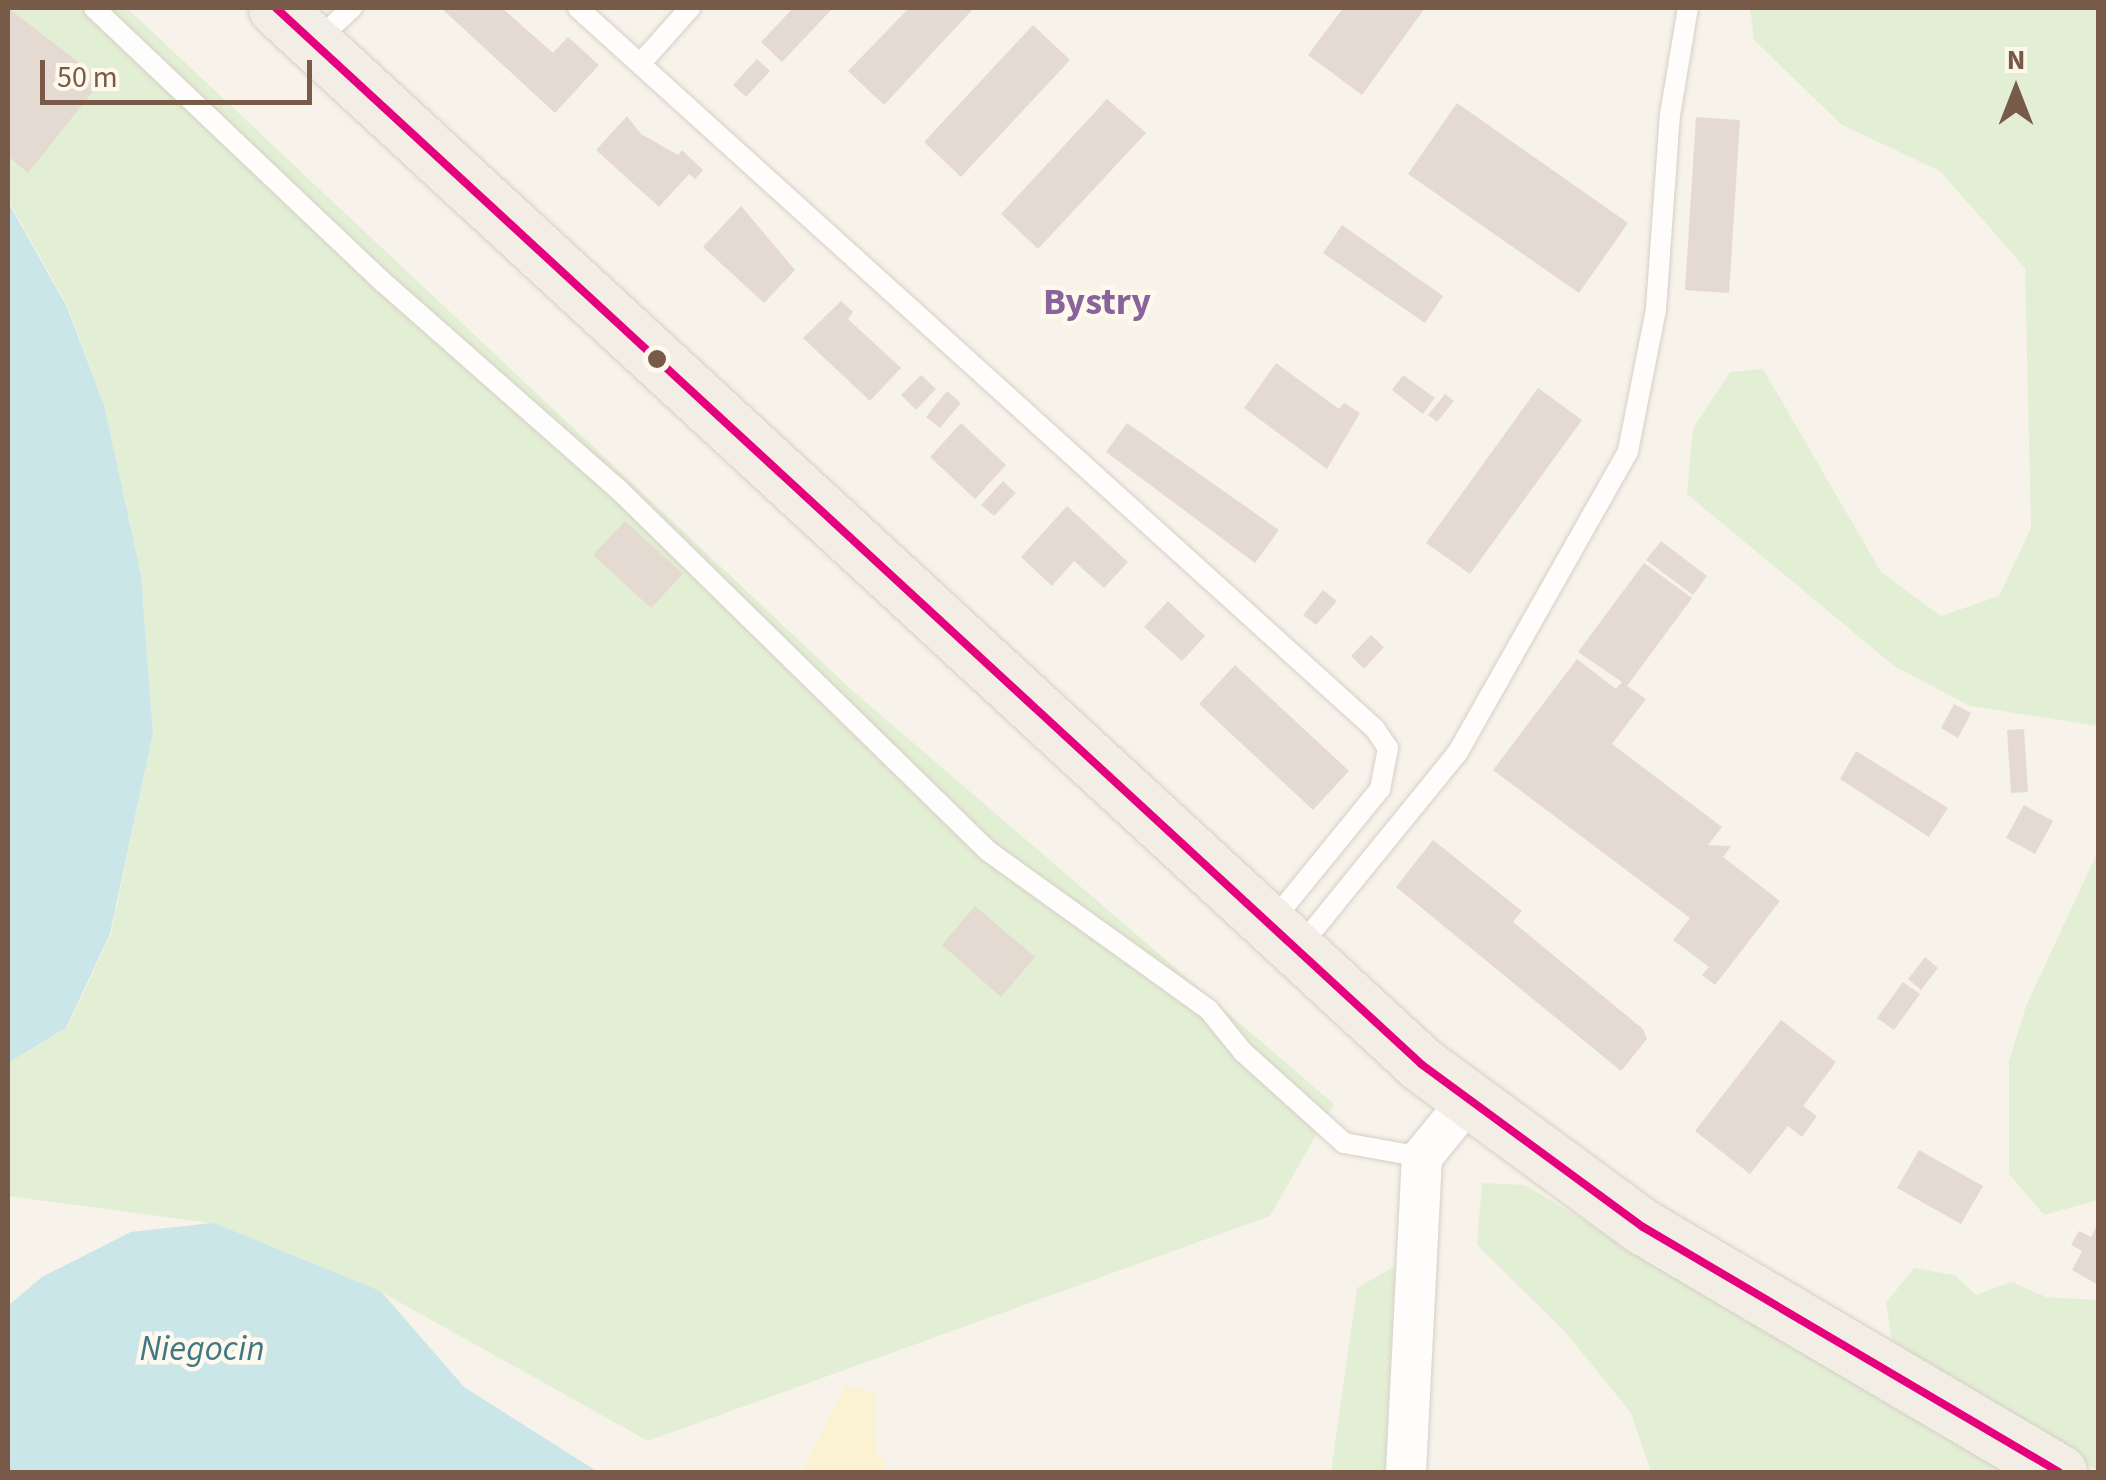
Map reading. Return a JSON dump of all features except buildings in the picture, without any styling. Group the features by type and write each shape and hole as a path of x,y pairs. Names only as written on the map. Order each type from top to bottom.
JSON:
{"main road":[{"path":"314,19 1284,936 1468,1101 1643,1227 2059,1472"}],"street":[{"path":"1406,1472 1422,1157 1468,1101"}],"lane":[{"path":"94,8 382,281 616,487 988,851 1209,1010 1243,1052 1344,1143 1388,1157 1422,1157"},
{"path":"578,8 1375,729 1388,748 1380,789 1284,936"},
{"path":"641,63 690,8"},
{"path":"1284,936 1458,752 1628,451 1656,308 1670,115 1688,8"}],"green space":[{"path":"8,8 127,8 854,692 1334,1104 1270,1216 648,1441 383,1293 464,1387 598,1472 8,1472 8,1306 42,1277 131,1232 211,1223 8,1196 8,1063 67,1028 111,934 153,733 141,573 104,405 68,307 8,200"},
{"path":"1750,8 2098,8 2098,726 1970,706 1894,666 1687,494 1693,428 1730,372 1763,369 1881,572 1941,616 1999,596 2031,528 2025,268 1940,171 1842,125 1754,40"},
{"path":"2098,851 2098,1200 2044,1215 2009,1174 2009,1061 2026,1006"},
{"path":"1482,1183 1525,1185 2004,1472 1651,1472 1631,1413 1567,1334 1477,1245"},
{"path":"1395,1266 1385,1472 1331,1472 1357,1288"},
{"path":"1914,1268 1955,1275 1976,1295 2011,1282 2046,1297 2098,1300 2098,1471 1935,1377 1892,1339 1886,1303"}],"sand":[{"path":"845,1386 876,1393 875,1448 889,1472 802,1472"}],"water":[{"path":"8,202 67,307 104,405 141,574 153,733 110,934 66,1028 8,1063"},
{"name":"Niegocin","path":"214,1223 380,1291 464,1387 598,1472 8,1472 8,1306 42,1277 131,1232"}],"transit line":[{"path":"276,8 1421,1064 1643,1227 2059,1472"}],"district":[{"name":"Bystry","path":"1097,303"}]}
